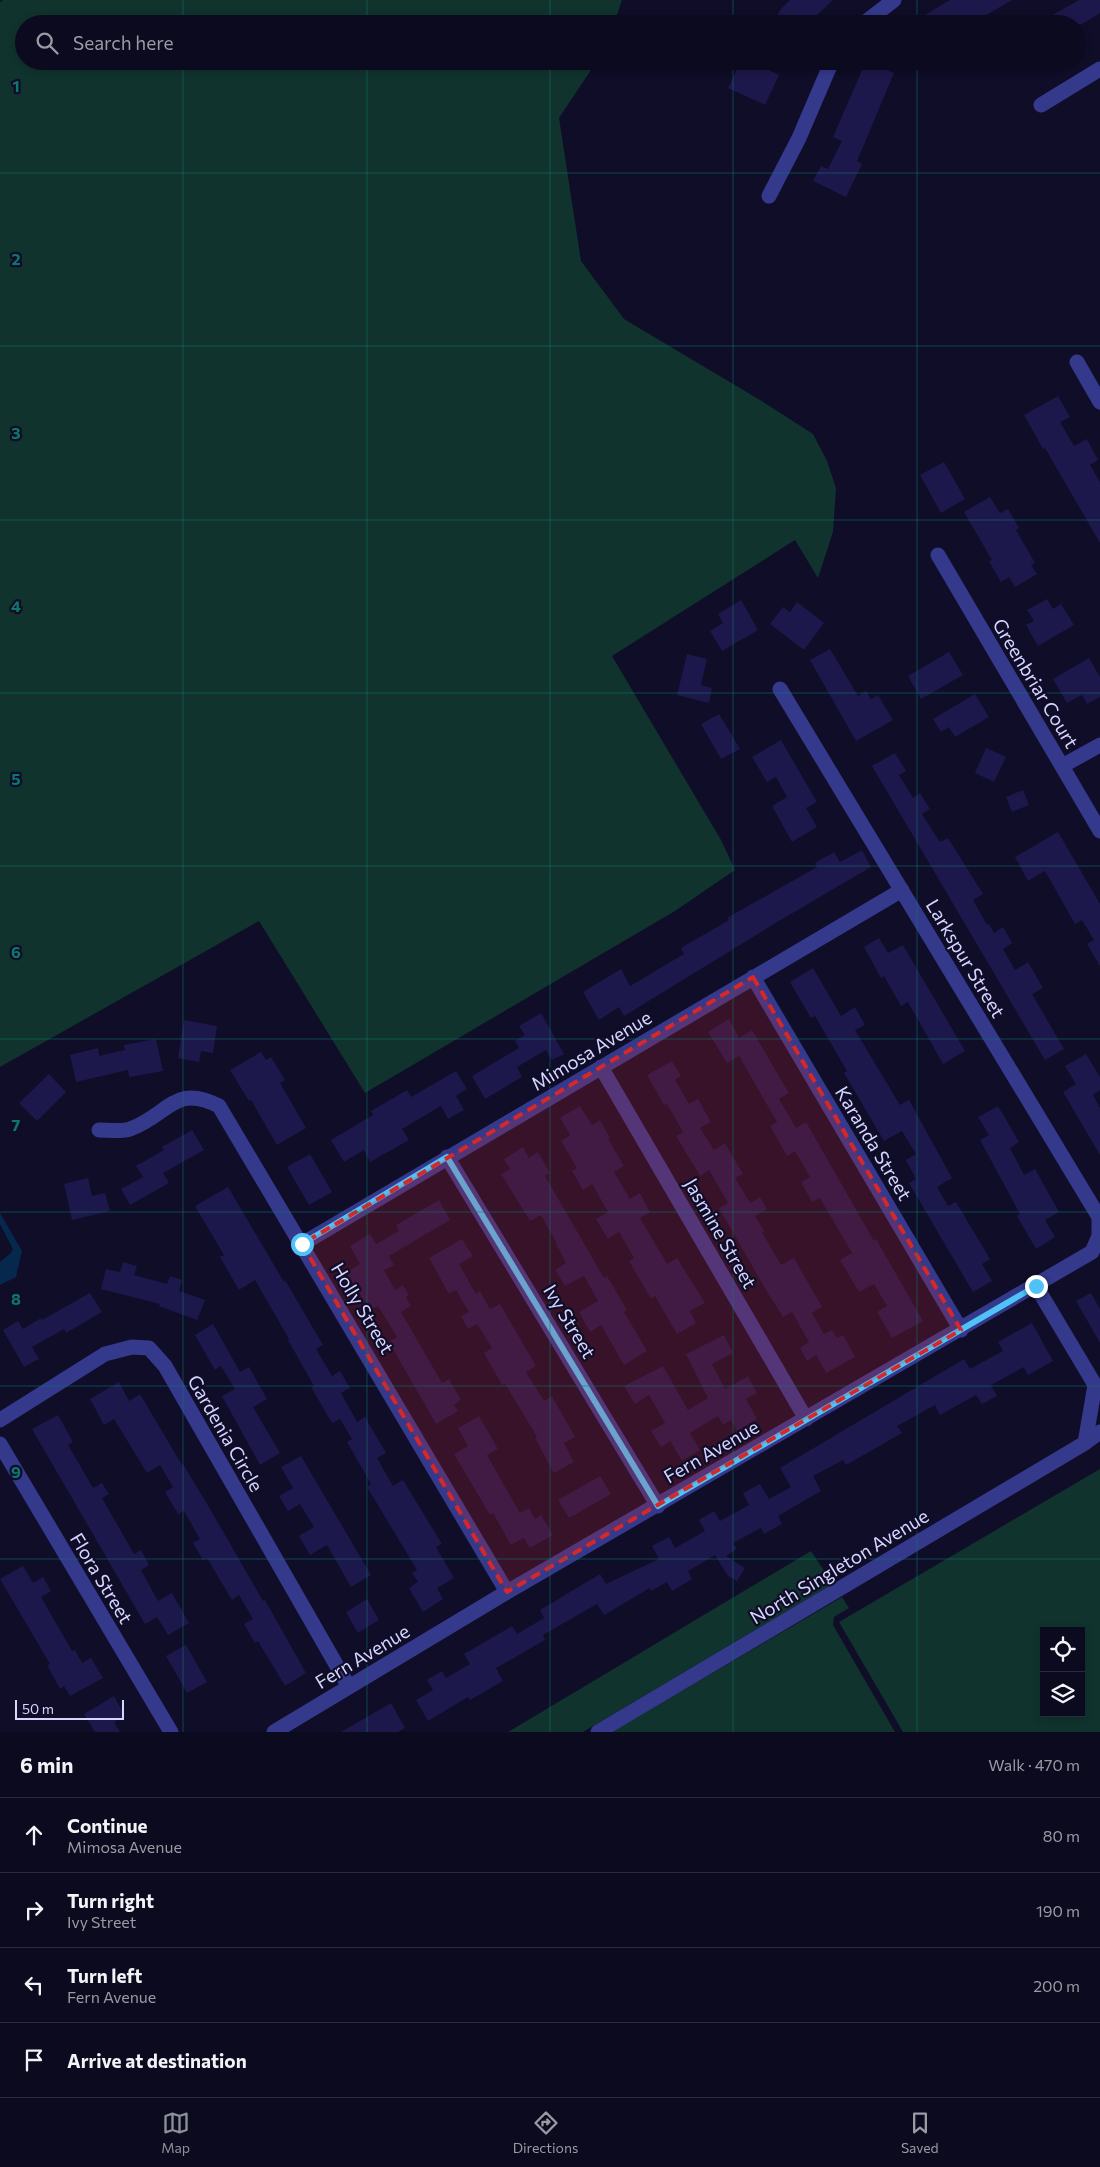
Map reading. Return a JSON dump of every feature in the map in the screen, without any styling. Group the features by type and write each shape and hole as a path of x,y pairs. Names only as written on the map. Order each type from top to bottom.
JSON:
{"street":[{"path":"875,15 894,0"},
{"path":"1041,104 1100,69"},
{"path":"769,196 799,138 828,70"},
{"path":"1077,362 1100,402"},
{"name":"Greenbriar Court","path":"938,555 1100,831"},
{"name":"Larkspur Street","path":"780,689 1099,1217 1100,1236 1092,1252"},
{"path":"1062,766 1100,745"},
{"name":"Mimosa Avenue","path":"302,1244 902,890"},
{"name":"Karanda Street","path":"753,977 961,1330"},
{"name":"Jasmine Street","path":"601,1067 806,1419"},
{"name":"Holly Street","path":"99,1130 130,1129 187,1096 205,1099 219,1106 508,1592"},
{"name":"Ivy Street","path":"447,1157 658,1506"},
{"name":"Fern Avenue","path":"274,1732 508,1592 1092,1252"},
{"path":"1036,1286 1098,1385 1085,1443"},
{"name":"Gardenia Circle","path":"0,1420 105,1354 132,1347 149,1348 165,1366 349,1686"},
{"name":"North Singleton Avenue","path":"598,1732 1085,1443 1100,1432"},
{"name":"Flora Street","path":"0,1444 171,1732"}],"highlighted area":[{"path":"753,977 961,1330 507,1592 302,1244"}],"green space":[{"path":"3,0 622,0 617,15 15,15 15,70 591,70 559,118 581,261 624,319 813,434 827,461 836,488 833,532 818,578 795,540 612,656 721,840 735,870 675,911 365,1093 259,921 0,1067 0,2"},
{"path":"1100,1469 1100,1732 903,1732 839,1622"},
{"path":"811,1551 833,1584 583,1732 508,1732"},
{"path":"842,1597 849,1608 834,1617 833,1625 895,1732 612,1732"}],"water":[{"path":"0,1213 22,1251 16,1277 0,1285 0,1262 13,1249 0,1224"}],"building":[{"path":"790,0 833,0 817,15 777,15"},
{"path":"950,0 1012,0 986,15 925,15"},
{"path":"1079,0 1100,0 1100,13 1085,22 1085,15 1053,15"},
{"path":"737,70 769,70 779,75 765,105 728,88"},
{"path":"862,70 887,70 894,73 857,161 862,164 846,197 813,181 821,166 828,169 842,141 833,137"},
{"path":"1058,396 1070,417 1060,422 1074,446 1087,439 1098,460 1090,465 1100,482 1100,543 1024,415"},
{"path":"944,462 965,499 941,513 920,475"},
{"path":"990,497 1000,513 1008,509 1019,528 1016,530 1035,563 1031,565 1037,574 1015,587 1009,577 1001,582 989,561 992,560 964,512"},
{"path":"1047,599 1053,609 1061,604 1074,625 1038,646 1026,625 1034,621 1027,610"},
{"path":"741,600 758,630 722,651 710,631 723,623 718,614"},
{"path":"797,602 824,623 804,650 770,624 783,607 790,612"},
{"path":"830,649 858,696 866,691 871,699 878,695 893,720 856,741 810,660"},
{"path":"949,652 963,675 921,699 908,676"},
{"path":"687,654 707,659 701,685 712,688 709,703 677,695"},
{"path":"1089,658 1100,677 1100,697 1087,704 1082,695 1067,703 1053,679"},
{"path":"975,694 989,717 955,737 949,727 941,732 933,719"},
{"path":"719,714 740,749 721,759 701,724"},
{"path":"781,740 817,802 806,808 817,827 792,842 772,806 787,797 776,777 767,782 752,757"},
{"path":"986,748 1006,757 994,782 975,773"},
{"path":"895,753 906,771 899,775 913,798 920,793 930,809 922,814 940,842 948,838 983,894 973,900 987,925 989,924 994,933 1003,927 1012,943 1003,949 1015,970 1028,962 1043,988 1032,994 1064,1049 1045,1060 872,766"},
{"path":"1023,790 1029,805 1012,812 1006,797"},
{"path":"1058,832 1100,904 1100,966 1087,944 1094,940 1082,920 1075,924 1045,871 1028,881 1015,857"},
{"path":"862,850 871,867 624,1016 619,1007 599,1020 583,992 621,969 630,986 684,954 681,948 729,920 727,918 817,867 815,863 834,852 840,862"},
{"path":"879,938 888,953 903,945 965,1051 943,1064 908,1002 901,1006 884,976 881,978 864,947"},
{"path":"813,968 841,1016 855,1007 865,1025 855,1030 900,1105 909,1100 952,1178 937,1187 948,1206 956,1202 990,1259 982,1264 992,1281 973,1292 909,1183 916,1179 906,1160 916,1154 902,1131 884,1141 844,1073 847,1071 815,1016 811,1018 790,982"},
{"path":"541,1013 564,1054 552,1060 546,1050 517,1067 522,1077 485,1099 472,1076 519,1048 515,1041 525,1035 519,1026"},
{"path":"729,1019 739,1038 752,1030 789,1093 779,1099 796,1128 806,1122 874,1241 876,1239 923,1321 892,1338 877,1312 887,1306 874,1284 859,1292 840,1260 852,1253 820,1198 812,1202 801,1182 810,1177 795,1151 787,1156 770,1126 777,1122 739,1056 727,1063 708,1032"},
{"path":"184,1020 217,1026 213,1053 201,1051 199,1062 178,1058"},
{"path":"156,1039 163,1071 129,1077 128,1070 76,1082 70,1055 98,1048 99,1056 125,1050 124,1045"},
{"path":"261,1052 266,1060 271,1057 285,1080 280,1083 306,1128 277,1145 251,1100 249,1101 230,1070"},
{"path":"1086,1054 1100,1077 1100,1090 1093,1095 1100,1108 1100,1155 1063,1092 1076,1084 1065,1066"},
{"path":"672,1061 681,1076 675,1080 689,1104 698,1099 711,1122 700,1128 714,1150 725,1143 743,1174 735,1178 750,1203 760,1197 767,1209 755,1216 781,1265 794,1258 822,1307 812,1313 824,1334 832,1330 837,1338 843,1335 855,1357 826,1373 816,1355 807,1361 800,1348 809,1342 792,1312 783,1317 766,1290 719,1208 728,1203 709,1170 700,1176 676,1136 683,1132 667,1104 664,1105 647,1075"},
{"path":"456,1071 467,1089 456,1096 464,1110 448,1119 441,1106 402,1129 409,1140 370,1162 364,1150 344,1162 331,1140 373,1115 371,1111 407,1090 411,1097"},
{"path":"49,1074 66,1092 37,1121 19,1103"},
{"path":"580,1106 592,1125 600,1120 610,1138 608,1139 624,1166 614,1172 630,1199 640,1193 650,1212 640,1218 667,1264 677,1258 705,1303 690,1311 696,1323 677,1334 655,1296 651,1299 629,1261 634,1258 619,1232 608,1239 596,1219 608,1212 592,1184 583,1190 572,1171 577,1168 561,1141 570,1135 560,1118"},
{"path":"998,1106 1019,1142 1010,1148 1024,1175 1035,1169 1059,1212 1045,1220 1055,1237 1036,1249 1017,1216 1020,1214 980,1140 989,1135 978,1117"},
{"path":"192,1130 204,1150 163,1173 169,1183 130,1205 121,1189 143,1177 136,1166 164,1150 162,1147"},
{"path":"523,1147 529,1158 538,1152 550,1173 545,1176 604,1278 607,1276 627,1310 624,1312 647,1351 624,1365 601,1325 590,1332 579,1312 598,1301 584,1276 565,1286 555,1270 566,1263 541,1215 530,1221 501,1174 510,1169 504,1159"},
{"path":"310,1154 332,1192 309,1205 287,1167"},
{"path":"88,1178 92,1196 105,1193 110,1211 72,1220 64,1184"},
{"path":"228,1187 323,1345 316,1349 332,1376 340,1371 350,1388 341,1393 357,1422 365,1417 386,1453 377,1458 393,1486 403,1480 442,1544 436,1547 454,1578 437,1588 443,1599 423,1612 409,1588 418,1582 412,1573 417,1570 367,1487 371,1484 347,1442 352,1439 340,1419 332,1423 311,1387 314,1386 289,1339 255,1280 239,1290 220,1257 224,1255 195,1206"},
{"path":"439,1200 450,1220 389,1256 394,1265 384,1270 395,1290 403,1285 409,1295 406,1297 411,1306 401,1312 442,1383 449,1379 461,1400 454,1405 458,1411 436,1424 389,1342 397,1337 378,1306 370,1310 346,1272 360,1264 350,1246 370,1234 376,1244 399,1231 396,1225"},
{"path":"462,1239 473,1256 459,1264 476,1294 480,1291 490,1309 500,1304 536,1366 526,1372 544,1401 552,1396 575,1437 564,1443 574,1462 554,1473 535,1438 537,1437 505,1384 502,1385 484,1353 492,1348 477,1324 468,1329 461,1316 469,1312 456,1290 449,1294 429,1258"},
{"path":"123,1262 137,1266 134,1275 167,1284 170,1276 182,1280 179,1291 205,1300 197,1320 159,1306 160,1304 101,1289 106,1269 120,1272"},
{"path":"90,1293 102,1312 66,1333 64,1329 32,1347 39,1359 24,1367 3,1330 18,1321 23,1329"},
{"path":"1091,1293 1100,1309 1100,1343 1076,1301"},
{"path":"1032,1323 1053,1361 1028,1375 1024,1367 991,1385 997,1396 982,1404 976,1395 940,1415 935,1405 897,1426 902,1433 846,1465 843,1460 813,1476 821,1491 778,1516 782,1524 764,1534 761,1528 733,1543 737,1549 726,1556 745,1568 737,1581 728,1576 715,1555 688,1571 692,1579 672,1591 667,1582 651,1591 650,1588 604,1615 597,1604 543,1635 545,1640 496,1668 503,1681 470,1700 468,1697 428,1721 416,1700 433,1690 427,1680 442,1671 446,1678 470,1664 464,1654 512,1626 517,1634 544,1618 540,1610 600,1574 606,1584 659,1559 652,1546 669,1537 675,1548 705,1531 699,1520 714,1511 720,1521 749,1505 743,1493 760,1484 769,1499 791,1487 780,1468 964,1359 970,1369 1003,1351 998,1342"},
{"path":"213,1324 240,1372 249,1367 267,1399 253,1407 280,1453 260,1465 222,1396 235,1389 221,1366 215,1370 195,1335"},
{"path":"724,1335 733,1353 712,1364 725,1389 748,1376 757,1393 746,1399 757,1419 737,1431 731,1420 723,1425 718,1416 690,1433 700,1450 682,1461 670,1441 661,1447 651,1431 665,1423 649,1395 635,1404 624,1386 663,1366 688,1410 708,1398 686,1354"},
{"path":"119,1382 129,1401 140,1394 263,1601 265,1600 306,1673 285,1686 258,1641 255,1643 244,1624 253,1619 239,1595 232,1600 207,1558 203,1560 193,1543 200,1539 184,1511 178,1514 165,1492 173,1487 160,1465 147,1473 114,1419 104,1425 90,1399"},
{"path":"58,1415 73,1442 68,1445 93,1488 102,1483 109,1494 102,1498 134,1554 141,1550 149,1565 141,1570 158,1601 172,1593 189,1623 168,1635 157,1617 145,1624 32,1429"},
{"path":"479,1416 498,1449 487,1455 520,1513 529,1508 535,1519 541,1515 553,1535 530,1548 524,1538 511,1545 493,1513 490,1515 454,1454 468,1446 458,1428"},
{"path":"301,1456 371,1575 351,1587 327,1545 310,1555 299,1536 314,1527 300,1504 288,1511 279,1496 293,1488 281,1467"},
{"path":"600,1476 611,1494 569,1518 558,1500"},
{"path":"23,1566 33,1583 43,1577 51,1591 41,1597 72,1651 75,1650 82,1663 91,1658 103,1678 70,1696 64,1686 60,1689 47,1665 50,1664 0,1579"},
{"path":"367,1599 379,1620 358,1633 346,1612"},
{"path":"186,1645 207,1682 187,1693 166,1656"},
{"path":"114,1696 125,1716 114,1722 120,1732 95,1732 84,1714"},
{"path":"391,1703 405,1728 398,1732 341,1732"}],"route":[{"path":"302,1244 447,1157 658,1506 1036,1286"}]}
